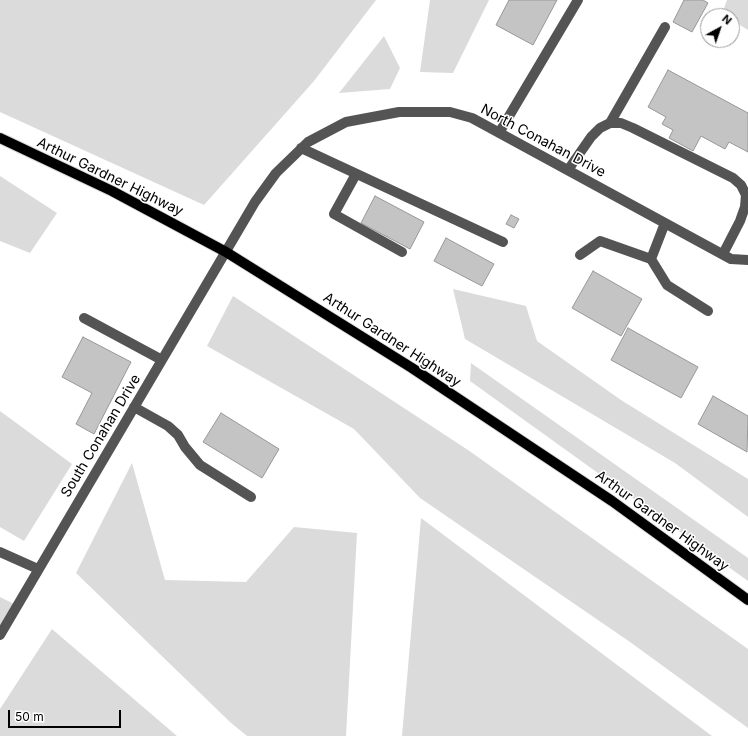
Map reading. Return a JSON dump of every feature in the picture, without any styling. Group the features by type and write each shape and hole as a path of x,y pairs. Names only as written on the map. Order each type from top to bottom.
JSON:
{"main road":[{"name":"Arthur Gardner Highway","path":"0,138 112,191 226,252 438,385 612,501 748,600"}],"street":[{"path":"499,133 578,0"},
{"path":"610,123 665,27"},
{"name":"North Conahan Drive","path":"226,252 255,202 272,179 308,142 346,122 399,112 450,112 472,118 731,259 748,260"},
{"path":"568,170 591,137 600,128 610,123 621,123 733,178 741,185 746,195 745,207 740,221 723,254"},
{"path":"301,148 503,242"},
{"path":"356,174 334,214 402,252"},
{"path":"651,260 666,223"},
{"path":"580,255 600,241 651,260 667,286 708,311"},
{"name":"South Conahan Drive","path":"0,635 226,252"},
{"path":"84,318 162,360"},
{"path":"134,407 168,426 178,435 185,447 200,465 251,497"},
{"path":"0,552 38,569"}],"shaded area":[{"path":"0,0 376,0 314,81 204,205 0,112"},
{"path":"430,0 489,0 453,73 420,72"},
{"path":"727,0 748,0 748,30 740,25 740,8 724,8"},
{"path":"384,36 400,68 390,89 339,93"},
{"path":"0,176 57,213 30,253 0,241"},
{"path":"453,289 526,306 537,341 621,400 748,479 748,517 675,463 465,339"},
{"path":"233,296 468,450 748,649 748,728 630,642 420,498 354,429 207,346"},
{"path":"471,363 748,558 748,581 470,381"},
{"path":"0,411 72,464 24,541 0,527"},
{"path":"132,463 165,580 246,582 294,527 357,533 346,736 247,736 230,722 76,573"},
{"path":"421,518 712,736 402,736"},
{"path":"0,597 14,604 0,626"},
{"path":"52,629 177,736 0,736 0,709"}],"building":[{"path":"509,0 557,0 533,45 496,25"},
{"path":"684,0 703,0 708,3 705,8 700,8 700,18 692,32 673,22"},
{"path":"668,70 748,113 748,152 729,142 725,149 701,136 693,151 669,138 673,130 662,124 666,117 648,107"},
{"path":"375,196 424,222 410,249 361,223"},
{"path":"511,215 519,219 514,228 506,224"},
{"path":"446,238 494,264 482,286 434,261"},
{"path":"593,271 642,299 621,336 572,308"},
{"path":"628,328 698,367 681,398 611,360"},
{"path":"83,337 131,362 94,434 76,424 92,393 62,377"},
{"path":"713,396 748,416 747,452 698,424"},
{"path":"221,413 279,449 262,478 203,442"}]}
